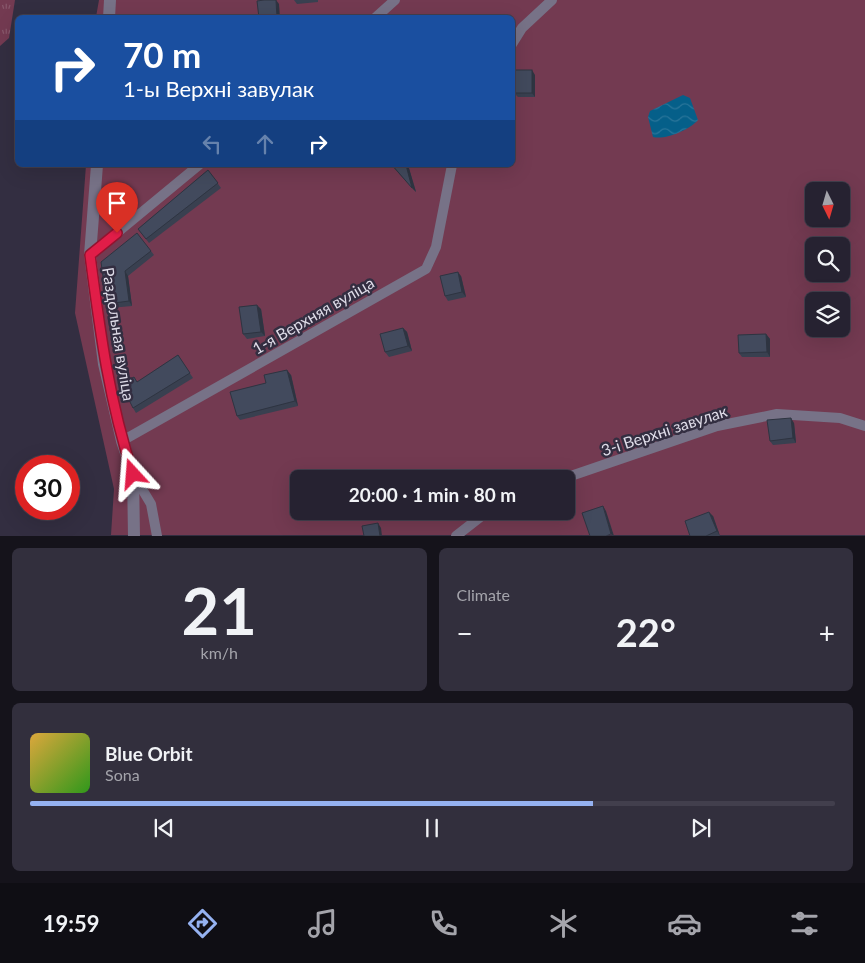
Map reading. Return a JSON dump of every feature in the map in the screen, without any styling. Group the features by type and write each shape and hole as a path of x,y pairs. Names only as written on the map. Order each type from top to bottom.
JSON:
{"street":[{"path":"108,15 110,0"},
{"name":"Раздольная вуліца","path":"97,167 90,255 104,364 122,441 133,474 134,536"}],"lane":[{"path":"378,15 395,0"},
{"path":"515,39 522,28 552,0"},
{"path":"90,255 197,167"},
{"name":"1-я Верхняя вуліца","path":"122,441 426,269 436,247 452,167"},
{"name":"3-і Верхні завулак","path":"575,475 717,426 777,414 840,418 865,426"},
{"path":"133,474 152,504 157,536"},
{"path":"456,536 476,520"}],"green space":[{"path":"0,0 15,0 9,38 0,46"},
{"path":"99,0 865,0 865,535 111,535 114,489 75,313 86,167 515,167 515,15 96,15"}],"water":[{"path":"683,95 690,98 698,120 677,133 658,138 653,137 648,117 650,111"}],"building":[{"path":"276,0 277,15 259,15 257,1"},
{"path":"515,70 532,70 532,93 515,93"},
{"path":"394,167 407,167 412,188"},
{"path":"208,170 218,183 146,239 138,229"},
{"path":"137,233 151,251 125,271 129,301 107,304 101,262"},
{"path":"458,272 462,292 445,296 440,276"},
{"path":"257,305 261,332 243,334 239,307"},
{"path":"403,328 408,346 385,352 380,334"},
{"path":"766,334 767,352 739,353 738,335"},
{"path":"178,355 190,373 133,408 121,384 134,377 137,382"},
{"path":"287,370 295,401 237,416 230,392 266,383 264,375"},
{"path":"791,418 793,438 770,441 767,420"},
{"path":"603,506 611,534 606,536 590,536 582,513"},
{"path":"709,512 717,531 706,536 690,536 685,521"},
{"path":"378,523 380,536 364,536 362,526"}],"route":[{"path":"117,233 90,255 104,364 122,441 133,474"}]}
